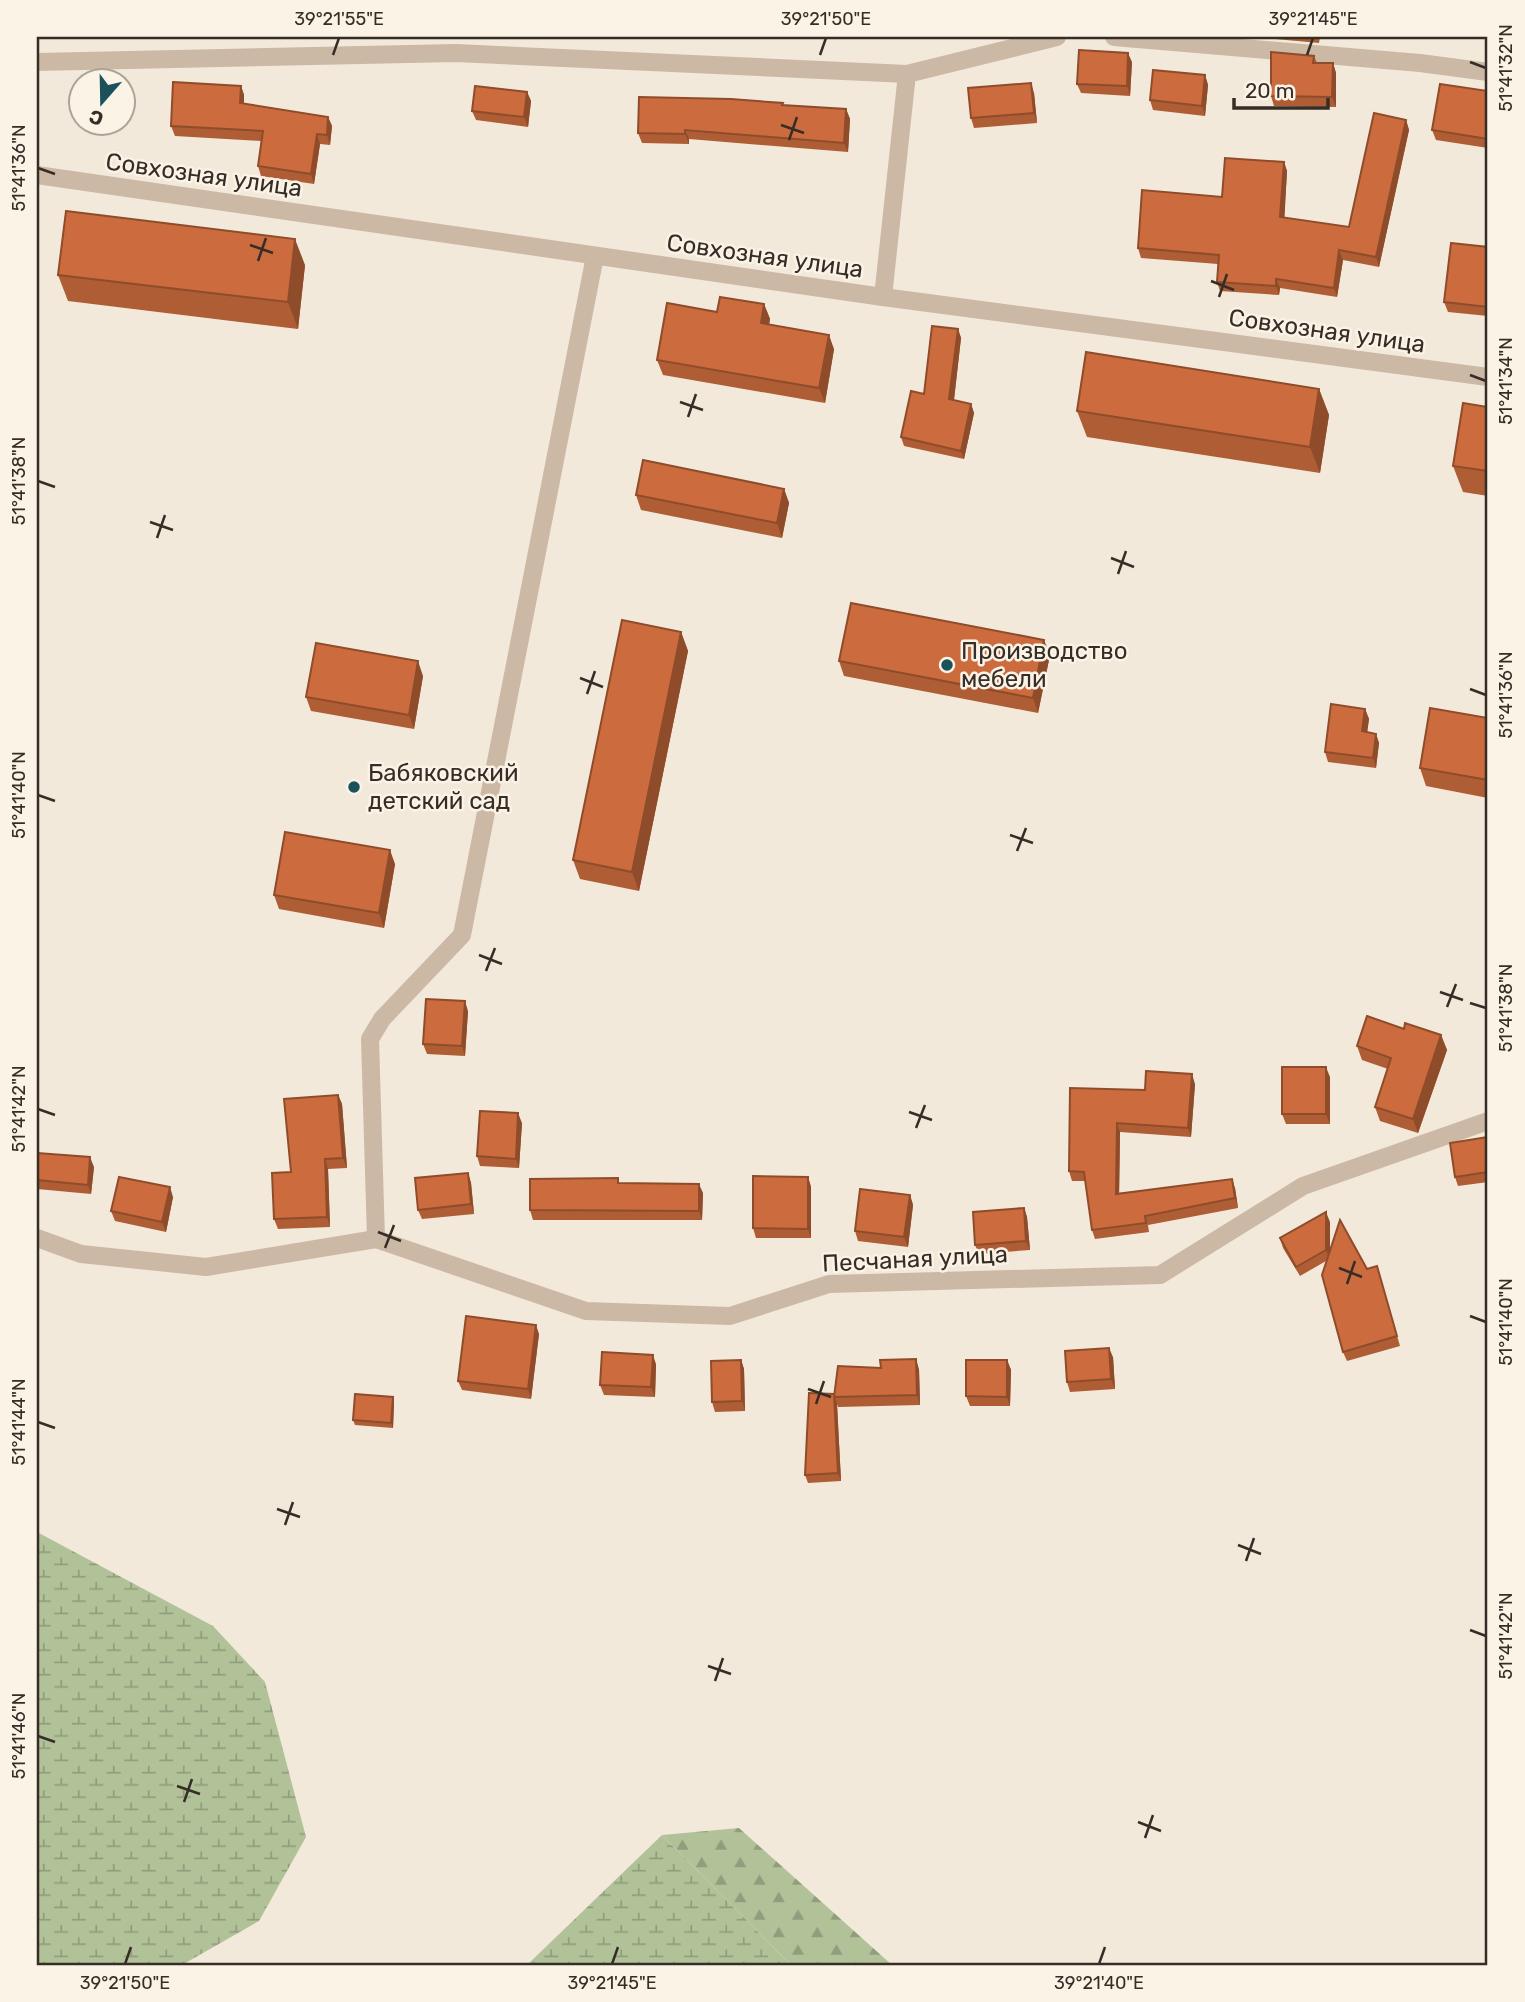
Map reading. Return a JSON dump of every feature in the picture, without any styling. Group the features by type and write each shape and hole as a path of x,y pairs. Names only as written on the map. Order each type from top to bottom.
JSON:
{"street":[{"path":"37,62 456,54 907,74 1057,37"},
{"path":"1114,37 1420,63 1488,72"},
{"path":"883,297 907,74"},
{"name":"Совхозная улица","path":"37,175 883,297 1488,377"},
{"path":"376,1239 370,1040 382,1019 462,935 596,256"},
{"name":"Песчаная улица","path":"37,1238 81,1254 206,1267 376,1239 586,1311 730,1316 829,1284 1160,1275 1303,1186 1488,1121"}],"green space":[{"path":"37,1532 213,1626 265,1682 306,1837 259,1921 182,1965 37,1965"},
{"path":"739,1828 892,1965 791,1965 662,1835"},
{"path":"662,1835 791,1965 527,1965"}],"building":[{"path":"1079,50 1128,53 1127,86 1077,84"},
{"path":"1271,52 1314,56 1313,63 1333,63 1332,97 1271,96"},
{"path":"1153,70 1205,75 1202,106 1150,100"},
{"path":"173,82 241,86 240,103 328,117 327,135 317,134 311,174 258,166 263,131 171,126"},
{"path":"1031,83 1034,113 971,118 968,88"},
{"path":"1440,84 1488,91 1488,139 1432,130"},
{"path":"475,86 527,92 524,117 472,111"},
{"path":"639,97 731,99 846,109 844,143 685,130 685,134 638,133"},
{"path":"1374,113 1406,120 1376,257 1339,250 1334,288 1276,279 1276,286 1217,282 1219,255 1138,248 1142,190 1222,197 1225,158 1284,162 1280,217 1349,227"},
{"path":"66,211 295,239 288,302 58,275"},
{"path":"1451,243 1488,247 1488,307 1444,302"},
{"path":"720,297 764,304 761,323 829,335 819,388 657,360 667,303 717,312"},
{"path":"932,326 958,329 949,399 971,404 961,451 901,437 911,391 924,394"},
{"path":"1086,352 1319,389 1310,447 1077,411"},
{"path":"1463,403 1488,407 1488,471 1453,466"},
{"path":"643,460 784,489 777,523 636,495"},
{"name":"Производство мебели","path":"851,603 1044,640 1033,698 839,661"},
{"path":"622,620 681,632 632,872 573,860"},
{"path":"316,643 418,661 409,715 306,697"},
{"path":"1331,704 1365,709 1362,731 1376,734 1373,758 1325,752"},
{"path":"1430,708 1488,718 1488,780 1420,768"},
{"path":"285,832 390,850 379,913 274,895"},
{"path":"426,999 465,1001 462,1046 423,1044"},
{"path":"1367,1016 1404,1029 1405,1023 1441,1035 1413,1119 1375,1107 1391,1058 1357,1046"},
{"path":"1282,1067 1326,1067 1326,1114 1282,1114"},
{"path":"1146,1071 1192,1074 1188,1128 1117,1123 1116,1194 1232,1179 1235,1198 1145,1216 1146,1223 1092,1230 1084,1172 1069,1171 1070,1088 1145,1090"},
{"path":"338,1095 343,1158 325,1159 327,1217 274,1219 272,1173 291,1172 284,1099"},
{"path":"480,1111 518,1113 516,1159 477,1156"},
{"path":"1488,1137 1488,1172 1455,1177 1450,1143"},
{"path":"37,1153 90,1157 88,1185 37,1180"},
{"path":"468,1173 471,1204 418,1210 415,1178"},
{"path":"753,1176 808,1177 808,1229 753,1228"},
{"path":"119,1177 170,1187 162,1222 111,1211"},
{"path":"618,1178 618,1183 699,1184 699,1211 530,1210 530,1179"},
{"path":"860,1189 910,1195 904,1237 855,1231"},
{"path":"1024,1208 1026,1241 975,1245 973,1212"},
{"path":"1326,1212 1326,1250 1296,1267 1280,1238"},
{"path":"1340,1220 1367,1269 1377,1266 1397,1336 1343,1352 1322,1275"},
{"path":"466,1316 536,1325 528,1389 458,1381"},
{"path":"1109,1348 1111,1379 1067,1382 1065,1351"},
{"path":"602,1352 653,1355 651,1387 600,1385"},
{"path":"916,1359 917,1395 834,1397 838,1366 881,1368 880,1360"},
{"path":"741,1360 742,1401 712,1402 711,1361"},
{"path":"966,1360 1007,1360 1007,1397 966,1396"},
{"path":"809,1393 834,1394 838,1473 805,1475"},
{"path":"355,1394 393,1397 391,1423 353,1420"}],"place":[{"name":"Производство мебели","path":"947,665"},
{"name":"Бабяковский детский сад","path":"354,787"}]}
